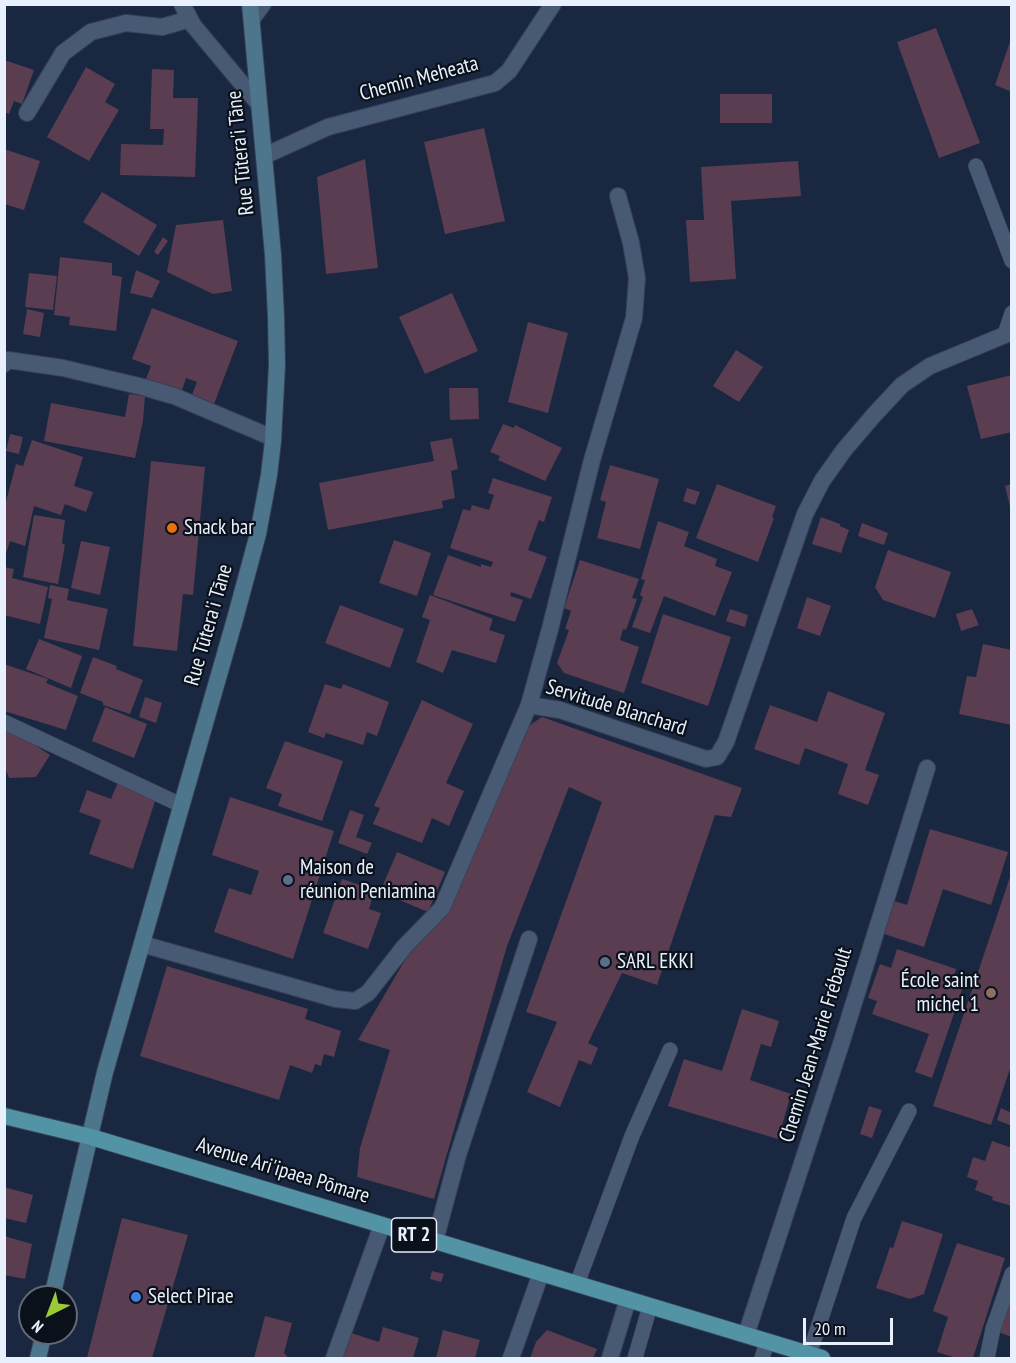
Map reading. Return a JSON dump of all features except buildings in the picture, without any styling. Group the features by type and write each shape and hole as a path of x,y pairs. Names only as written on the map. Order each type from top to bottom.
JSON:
{"main road":[{"name":"Rue Tūtera'i Tāne","path":"55,1285 105,1072 258,534 269,475 277,365 276,317 273,255 251,12"},
{"name":"Avenue Ari'ipaea Pōmare","path":"4,1116 91,1137 816,1357"}],"street":[{"path":"251,12 263,4"},
{"name":"Chemin Meheata","path":"264,156 328,127 495,83 509,71 553,4"},
{"path":"27,113 63,52 91,32 126,23 162,27 186,12 258,102"},
{"path":"529,705 592,460 634,318 637,278 631,243 618,196"},
{"name":"Servitude Blanchard","path":"142,944 336,999 355,1001 368,993 404,947 442,908 529,705 560,710 706,759 717,756 726,742 805,513 822,481 859,433 902,385 930,366 1008,333"},
{"path":"4,364 8,360 63,368 143,387 174,396 273,438"},
{"name":"Chemin Jean-Marie Frébault","path":"746,1335 832,1072 927,768"},
{"path":"435,1241 458,1155 529,939"},
{"path":"334,1359 382,1225"},
{"path":"511,1359 541,1273"},
{"path":"609,1359 627,1299"}],"lane":[{"path":"976,166 1011,261"},
{"path":"1008,333 1011,313"},
{"path":"4,722 181,805"},
{"path":"577,1284 632,1136 670,1050"},
{"path":"816,1357 854,1218 909,1111"},
{"path":"987,1359 993,1329 1011,1274"},
{"path":"635,1359 650,1306"},
{"path":"762,1359 767,1342"}],"place":[{"name":"Snack bar","path":"172,528"},
{"name":"Maison de réunion Peniamina","path":"288,880"},
{"name":"SARL EKKI","path":"605,962"},
{"name":"École saint michel 1","path":"991,993"},
{"name":"Select Pirae","path":"136,1297"}]}
